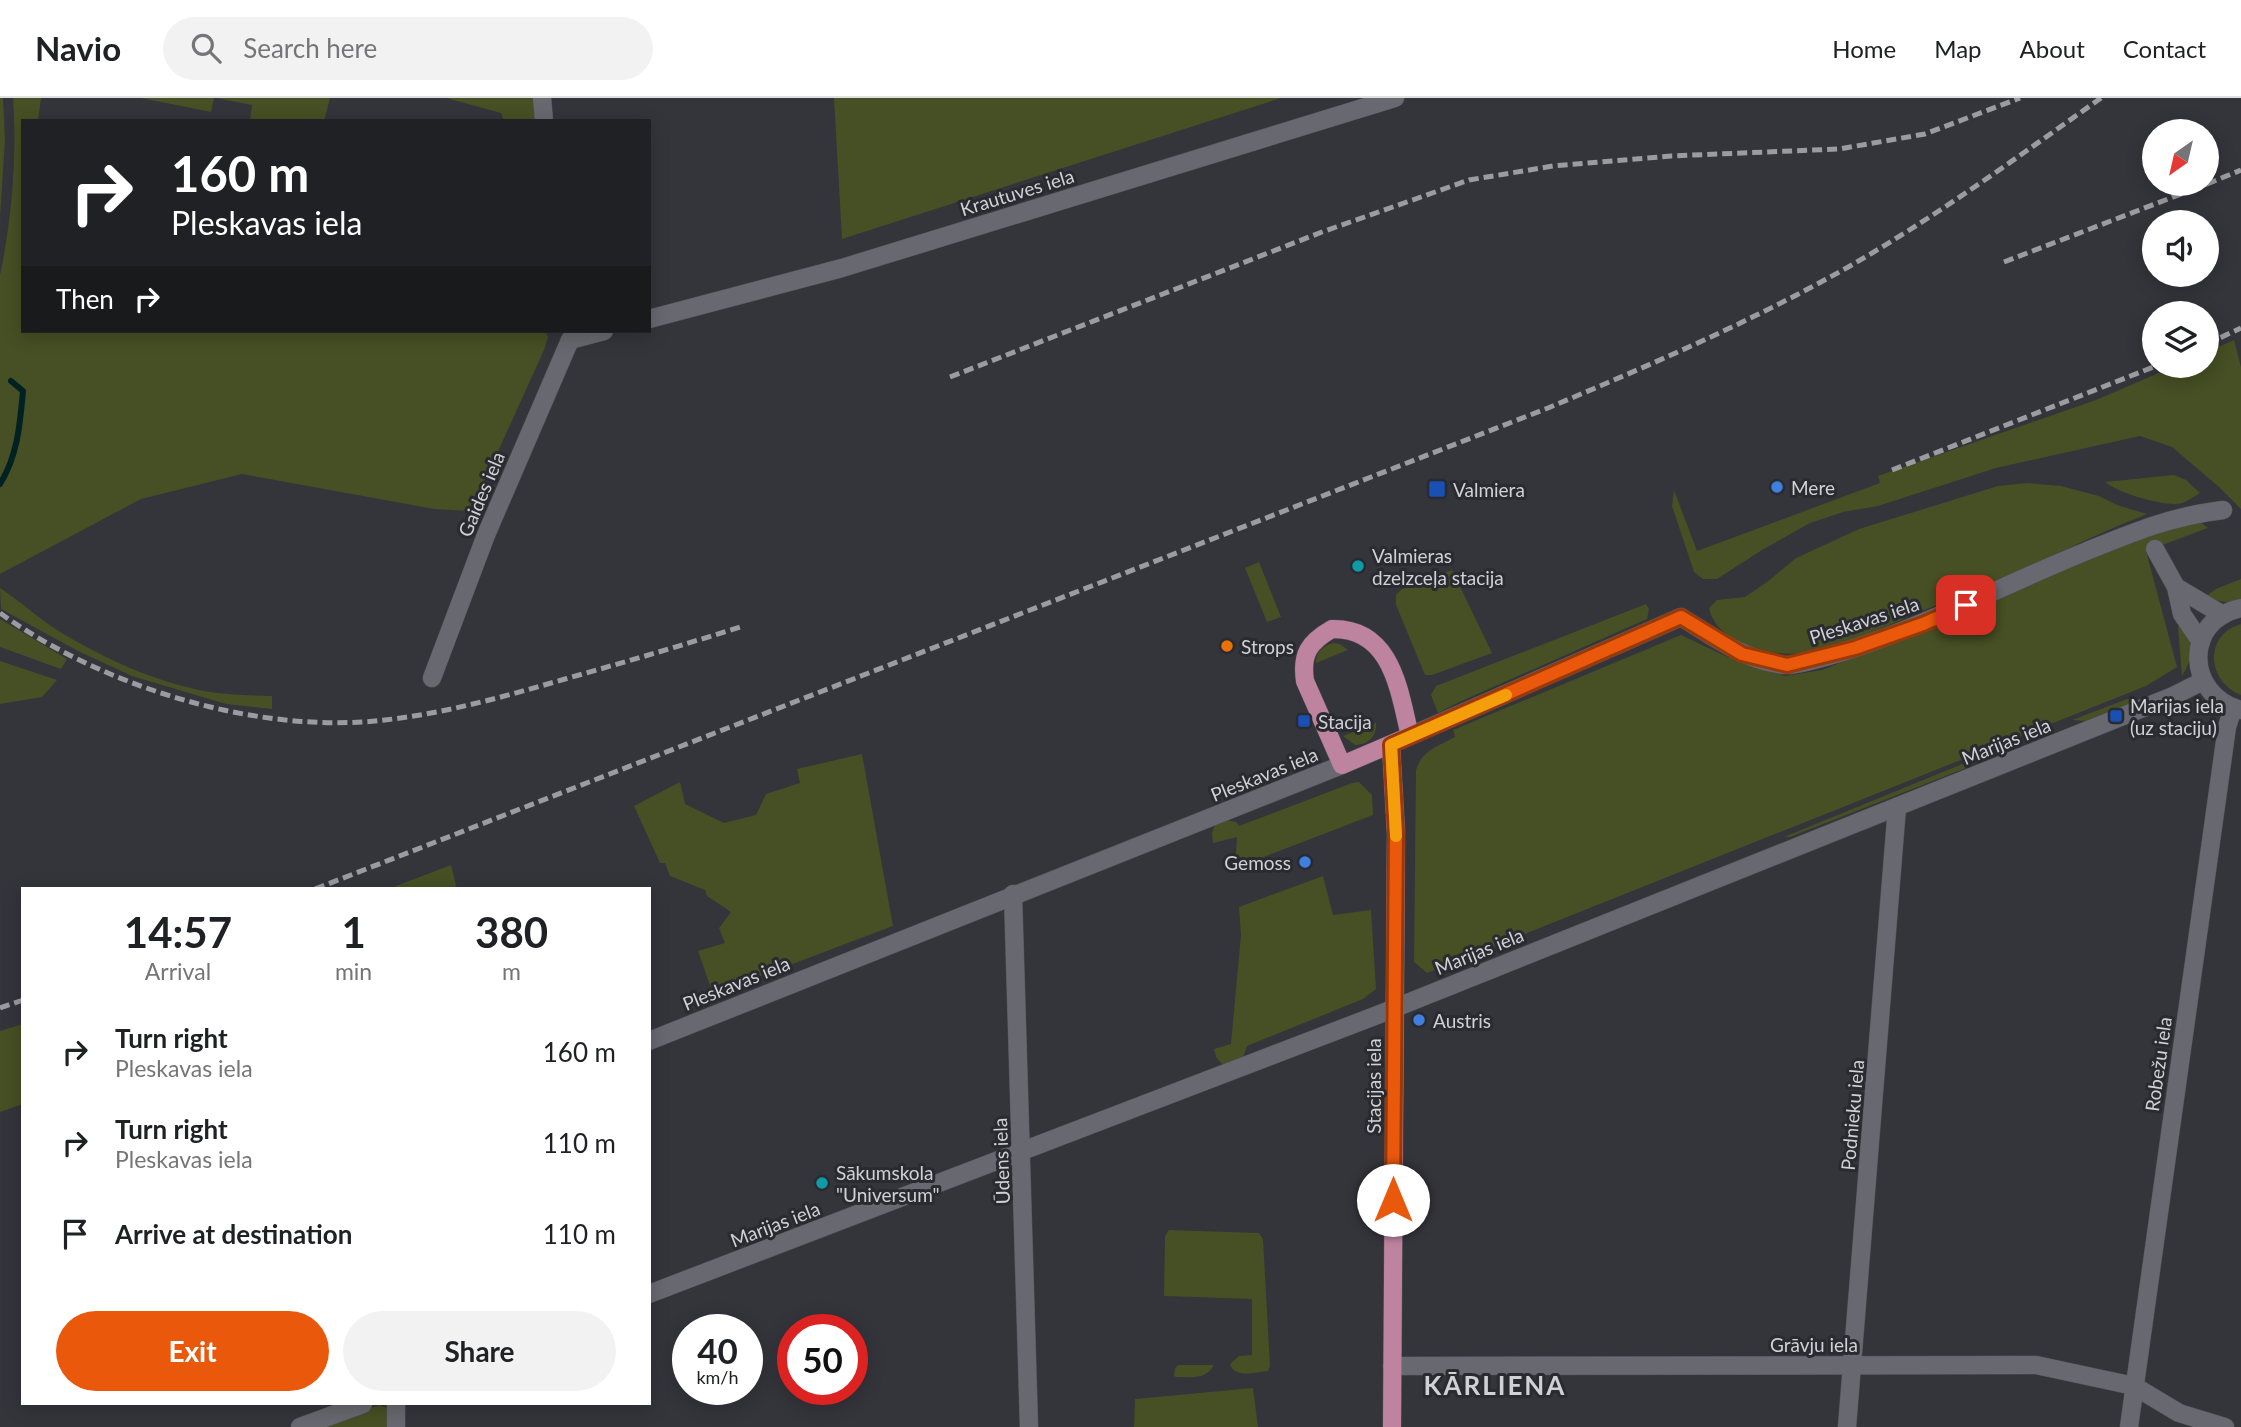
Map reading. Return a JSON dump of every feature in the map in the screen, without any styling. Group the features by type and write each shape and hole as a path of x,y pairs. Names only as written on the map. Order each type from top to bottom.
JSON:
{"main road":[{"path":"1342,765 1305,681 1303,666 1311,644 1332,629 1347,629 1362,634 1375,642 1385,655 1400,694 1410,736"},
{"name":"Pleskavas iela","path":"1342,765 1410,736"},
{"name":"Stacijas iela","path":"1391,745 1396,833 1392,1427"}],"street":[{"path":"542,98 544,119"},
{"name":"Krautuves iela","path":"651,318 842,268 1395,98"},
{"path":"567,335 586,333"},
{"name":"Gaides iela","path":"432,678 486,535 567,335"},
{"name":"Pleskavas iela","path":"1410,736 1681,617 1742,654 1787,665 1855,648 1923,624 2054,564 2151,525 2189,514 2223,510"},
{"path":"2155,549 2176,587 2182,614 2201,642"},
{"path":"2176,587 2223,615"},
{"path":"2237,709 2220,702 2212,694 2203,681 2198,663 2206,630 2223,615 2241,608"},
{"name":"Marijas iela","path":"651,1293 1395,1007 2173,696 2203,681"},
{"name":"Robežu iela","path":"2129,1427 2227,727 2237,709"},
{"name":"Pleskavas iela","path":"651,1040 1342,765"},
{"name":"Podnieku iela","path":"1847,1427 1897,807"},
{"name":"Ūdens iela","path":"1013,894 1029,1427"},
{"name":"Grāvju iela","path":"1392,1366 2036,1365 2134,1386 2179,1413 2225,1427"},
{"path":"300,1427 360,1405"},
{"path":"396,1405 396,1427"}],"green space":[{"path":"0,98 3,98 5,140 0,217"},
{"path":"13,98 41,98 38,119 21,119 21,333 546,333 548,337 544,350 471,511 434,509 242,474 141,499 0,574 0,275 8,231 14,142"},
{"path":"141,98 214,98 211,112"},
{"path":"216,98 330,98 325,119 250,119 252,105"},
{"path":"446,98 533,98 536,119 503,119 501,113"},
{"path":"834,98 1281,98 842,239"},
{"path":"2234,340 2241,367 2241,509 2172,447 2140,436 1996,468 1878,506 1843,512 1810,523 1717,579 1703,579 1694,572 1672,506 1674,490 1697,551 1880,483 1878,476 2096,400 2147,378 2219,378 2219,347"},
{"path":"2174,475 2186,480 2200,493 2181,503 2167,504 2128,494 2105,482"},
{"path":"2027,483 2061,486 2099,496 2117,505 2147,514 1985,586 1822,649 1794,654 1764,651 1735,640 1714,621 1709,608 1717,600 1745,597 1796,558 1859,529 1998,486"},
{"path":"2200,522 2208,528 2146,551 2177,667 2146,686 1427,973 1414,962 1416,770 1427,753 1455,737 1453,730 1681,635 1723,655 1785,676 1822,670 1915,633 2138,535"},
{"path":"1259,562 1281,617 1267,622 1245,568"},
{"path":"1452,570 1492,653 1432,675 1425,675 1396,605 1396,595 1402,589"},
{"path":"2241,579 2241,600 2224,602 2206,596 2216,589"},
{"path":"0,588 57,630 122,664 156,678 201,690 272,696 272,709 226,704 132,676 78,651 1,609"},
{"path":"1646,604 1649,609 1647,619 1438,713 1431,695 1436,686"},
{"path":"0,619 67,659 61,669 0,647"},
{"path":"2181,624 2191,650 2182,676 2178,627"},
{"path":"2241,624 2241,695 2221,680 2214,659 2220,638"},
{"path":"1334,643 1348,650 1316,663 1321,650"},
{"path":"0,661 57,680 42,697 0,704"},
{"path":"2135,696 2133,703 2087,721 2072,720"},
{"path":"1376,723 1373,736 1364,743 1355,745 1343,736"},
{"path":"862,754 893,926 713,994 698,951 725,943 719,928 731,912 707,896 705,890 670,876 665,863 660,863 634,806 680,782 685,804 724,823 756,815 766,794 800,783 797,769"},
{"path":"1972,760 1966,768 1790,837 1784,837"},
{"path":"1359,782 1372,795 1373,815 1235,868 1237,837 1213,843 1215,825 1225,820 1236,822 1239,826"},
{"path":"451,865 456,885 455,887 393,887"},
{"path":"1323,876 1333,915 1371,910 1376,989 1363,999 1247,1046 1242,1060 1222,1064 1214,1049 1231,1044 1241,935 1239,907"},
{"path":"21,1025 21,1105 0,1112 0,1031"},
{"path":"1169,1230 1259,1233 1263,1239 1270,1366 1268,1371 1241,1373 1236,1372 1230,1364 1239,1356 1252,1355 1252,1299 1164,1296 1165,1236"},
{"path":"1178,1365 1214,1365 1207,1373 1198,1377 1176,1377 1175,1368"},
{"path":"1253,1388 1258,1427 1134,1427 1135,1399"},
{"path":"379,1405 387,1408 388,1427 324,1427"}],"waterway":[{"path":"0,484 11,462 21,415 23,391 11,381"}],"railway":[{"path":"950,377 1322,232 1469,180 1553,166 1671,156 1839,149 1925,134 2020,98"},
{"path":"320,887 1548,408 1663,359 1739,324 1882,247 1977,185 2101,98"},
{"path":"2219,179 2241,170"},
{"path":"2004,262 2176,196"},
{"path":"2219,338 2241,328"},
{"path":"1892,470 2142,372"},
{"path":"0,613 86,663 183,700 286,720 336,723 408,717 476,703 743,626"},
{"path":"0,1008 21,1001"}],"slow traffic":[{"path":"1396,836 1391,745 1506,695"}],"place":[{"name":"Mere","path":"1777,487"},
{"name":"Valmiera","path":"1437,489"},
{"name":"Valmieras dzelzceļa stacija","path":"1358,566"},
{"name":"Strops","path":"1227,646"},
{"name":"Marijas iela (uz staciju)","path":"2116,716"},
{"name":"Stacija","path":"1304,721"},
{"name":"Gemoss","path":"1305,862"},
{"name":"Austris","path":"1419,1020"},
{"name":"Sākumskola \"Universum\"","path":"822,1183"}],"district":[{"name":"KĀRLIENA","path":"1495,1385"}],"route":[{"path":"1393,1200 1396,833 1391,745 1681,617 1742,654 1787,665 1855,648 1923,624 1966,605"}]}
